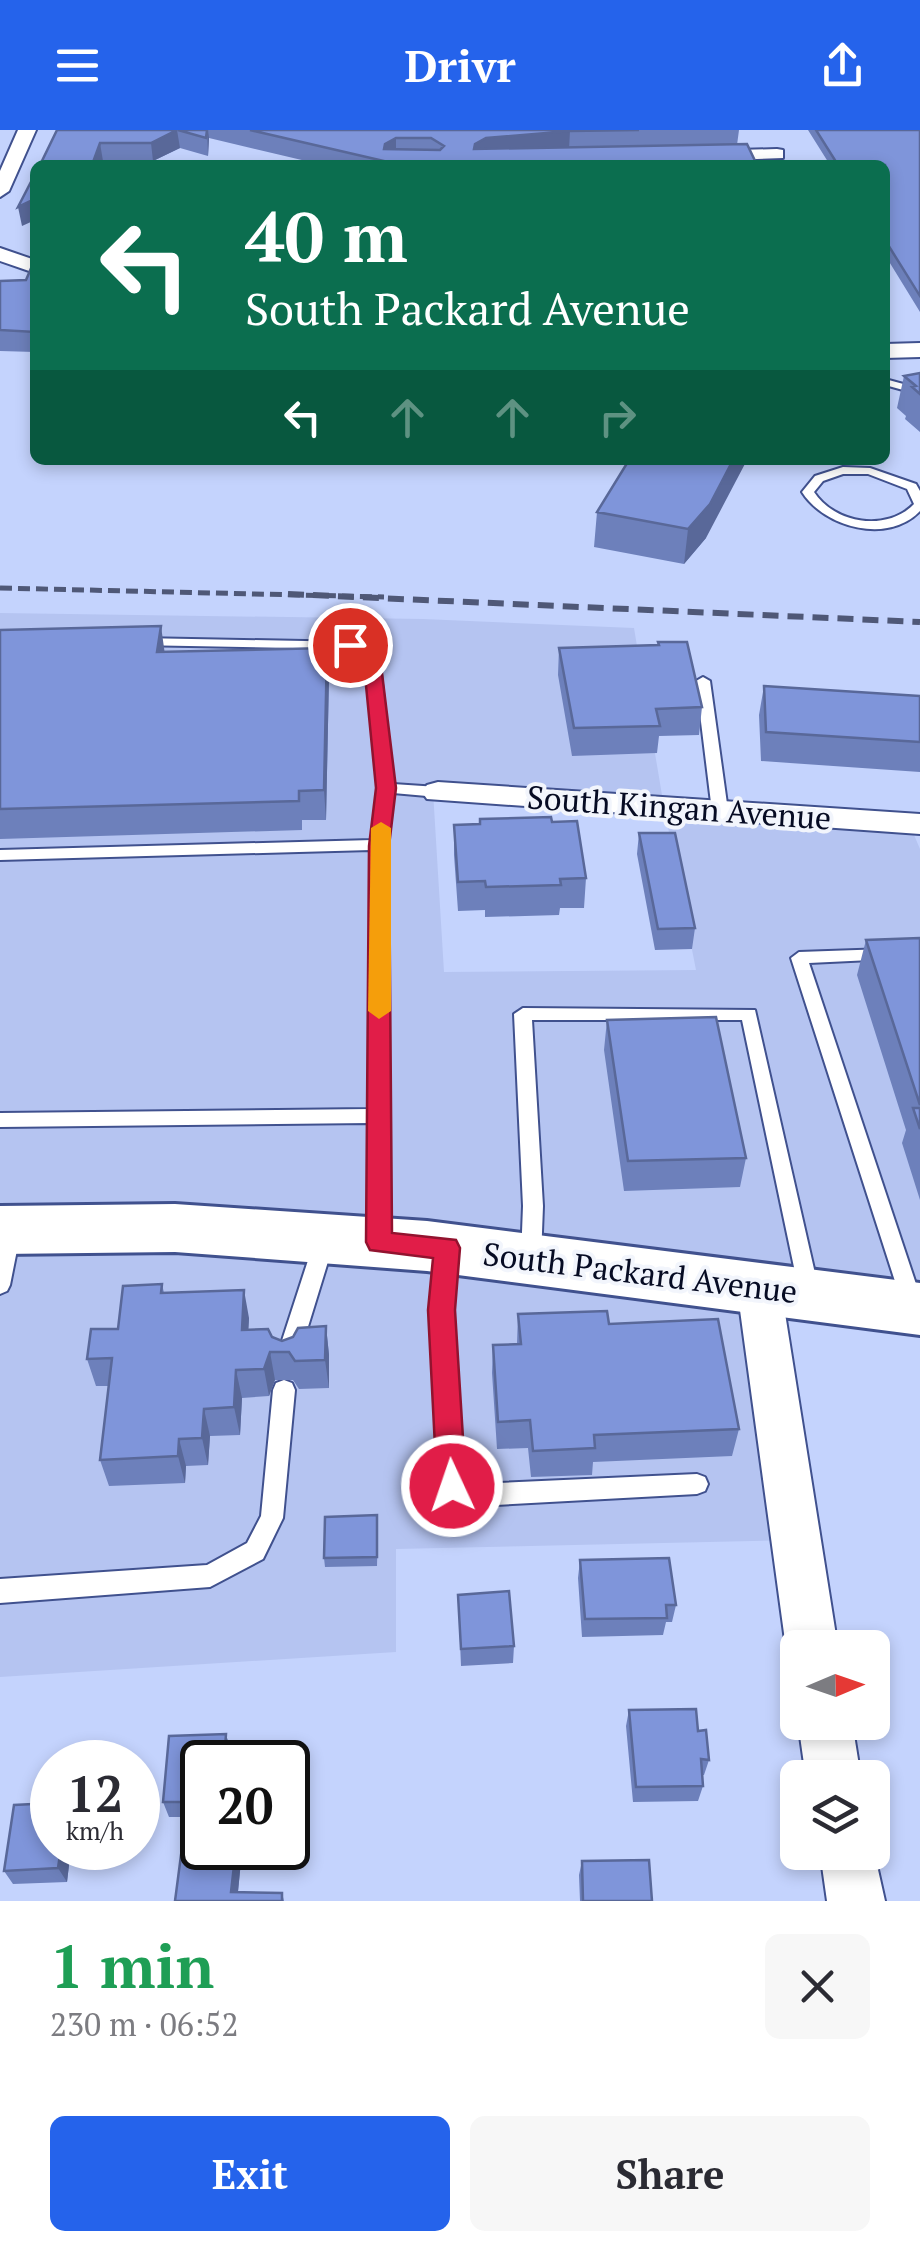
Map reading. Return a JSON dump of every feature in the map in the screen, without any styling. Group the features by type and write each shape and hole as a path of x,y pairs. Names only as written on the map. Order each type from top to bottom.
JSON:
{"street":[{"path":"0,191 27,130"},
{"path":"764,130 780,160"},
{"path":"685,156 780,160"},
{"path":"0,254 30,265"},
{"path":"890,350 920,350"},
{"name":"South Kingan Avenue","path":"438,792 920,824"},
{"name":"South Packard Avenue","path":"4,1248 174,1228 446,1248 917,1308"},
{"path":"784,1291 811,1630"},
{"path":"851,1870 856,1901"}],"lane":[{"path":"890,383 914,390"},
{"path":"851,465 902,480 919,496 920,504 906,518 873,524 835,517 812,501 808,492 821,476 851,465"},
{"path":"117,642 350,645 366,654 372,665 386,788 379,846 380,1116 352,1240 288,1356"},
{"path":"702,681 720,811"},
{"path":"386,788 438,792"},
{"path":"0,856 379,846"},
{"path":"907,954 800,958 917,1308"},
{"path":"531,1259 533,1206 523,1014 749,1014 784,1291"},
{"path":"0,1120 380,1116"},
{"path":"446,1248 442,1310 452,1486 462,1494 477,1496 698,1484"},
{"path":"0,1591 210,1576 255,1550 272,1518 284,1390"}],"shaded area":[{"path":"0,613 423,619 634,628 664,807 909,823 920,849 920,1309 759,1289 795,1540 396,1549 396,1652 0,1677","holes":["433,791 664,807 696,970 444,972"]}],"building":[{"path":"57,130 177,130 151,143 100,143 94,160 42,160"},
{"path":"178,130 207,130 206,138"},
{"path":"250,130 639,130 486,138 475,144 474,149 747,144 755,160 379,160","holes":["396,138 431,138 444,146 440,150 384,149 385,144"]},
{"path":"816,130 920,130 920,296 890,248 890,160 835,160"},
{"path":"30,184 30,201 18,207"},
{"path":"30,271 30,332 0,330 0,281 26,280"},
{"path":"920,373 920,394 904,376"},
{"path":"626,465 730,465 710,504 688,529 597,512"},
{"path":"161,626 157,652 327,648 324,790 299,791 299,801 0,809 0,630"},
{"path":"658,642 687,642 702,707 656,709 660,726 574,728 559,648 659,645"},
{"path":"764,686 920,696 920,742 766,732"},
{"path":"551,817 552,822 577,821 586,878 560,879 561,885 486,887 485,881 458,882 454,825 480,824 480,819"},
{"path":"639,833 675,833 695,928 658,929"},
{"path":"920,938 920,1105 866,940"},
{"path":"716,1017 746,1158 628,1161 607,1020"},
{"path":"913,1108 920,1108 920,1129"},
{"path":"162,1284 161,1293 244,1290 242,1330 268,1329 272,1337 282,1341 293,1337 298,1328 326,1326 325,1360 295,1361 289,1352 270,1352 264,1369 236,1370 234,1407 204,1409 202,1438 179,1439 178,1456 100,1460 112,1358 87,1359 91,1329 118,1329 123,1286"},
{"path":"607,1311 609,1324 718,1319 739,1429 594,1435 595,1448 533,1451 530,1420 498,1422 493,1345 521,1344 518,1314"},
{"path":"377,1515 377,1557 324,1558 325,1517"},
{"path":"669,1558 676,1605 666,1605 667,1618 585,1619 580,1560"},
{"path":"509,1591 514,1646 461,1649 458,1595"},
{"path":"696,1709 698,1731 706,1730 709,1760 701,1759 703,1786 636,1787 629,1710"},
{"path":"226,1734 226,1740 180,1740 180,1802 163,1802 169,1736"},
{"path":"30,1804 30,1870 4,1871 14,1805"},
{"path":"649,1860 652,1901 583,1901 582,1861"},
{"path":"180,1863 180,1870 234,1870 231,1892 282,1893 282,1901 175,1901"}],"railway":[{"path":"0,588 324,596"},
{"path":"288,594 324,596"},
{"path":"324,596 384,597"},
{"path":"324,596 920,622"}],"slow traffic":[{"path":"379,1011 381,828"}],"route":[{"path":"350,645 366,654 372,665 386,788 379,846 379,1242 446,1248 442,1310 452,1486"}]}
